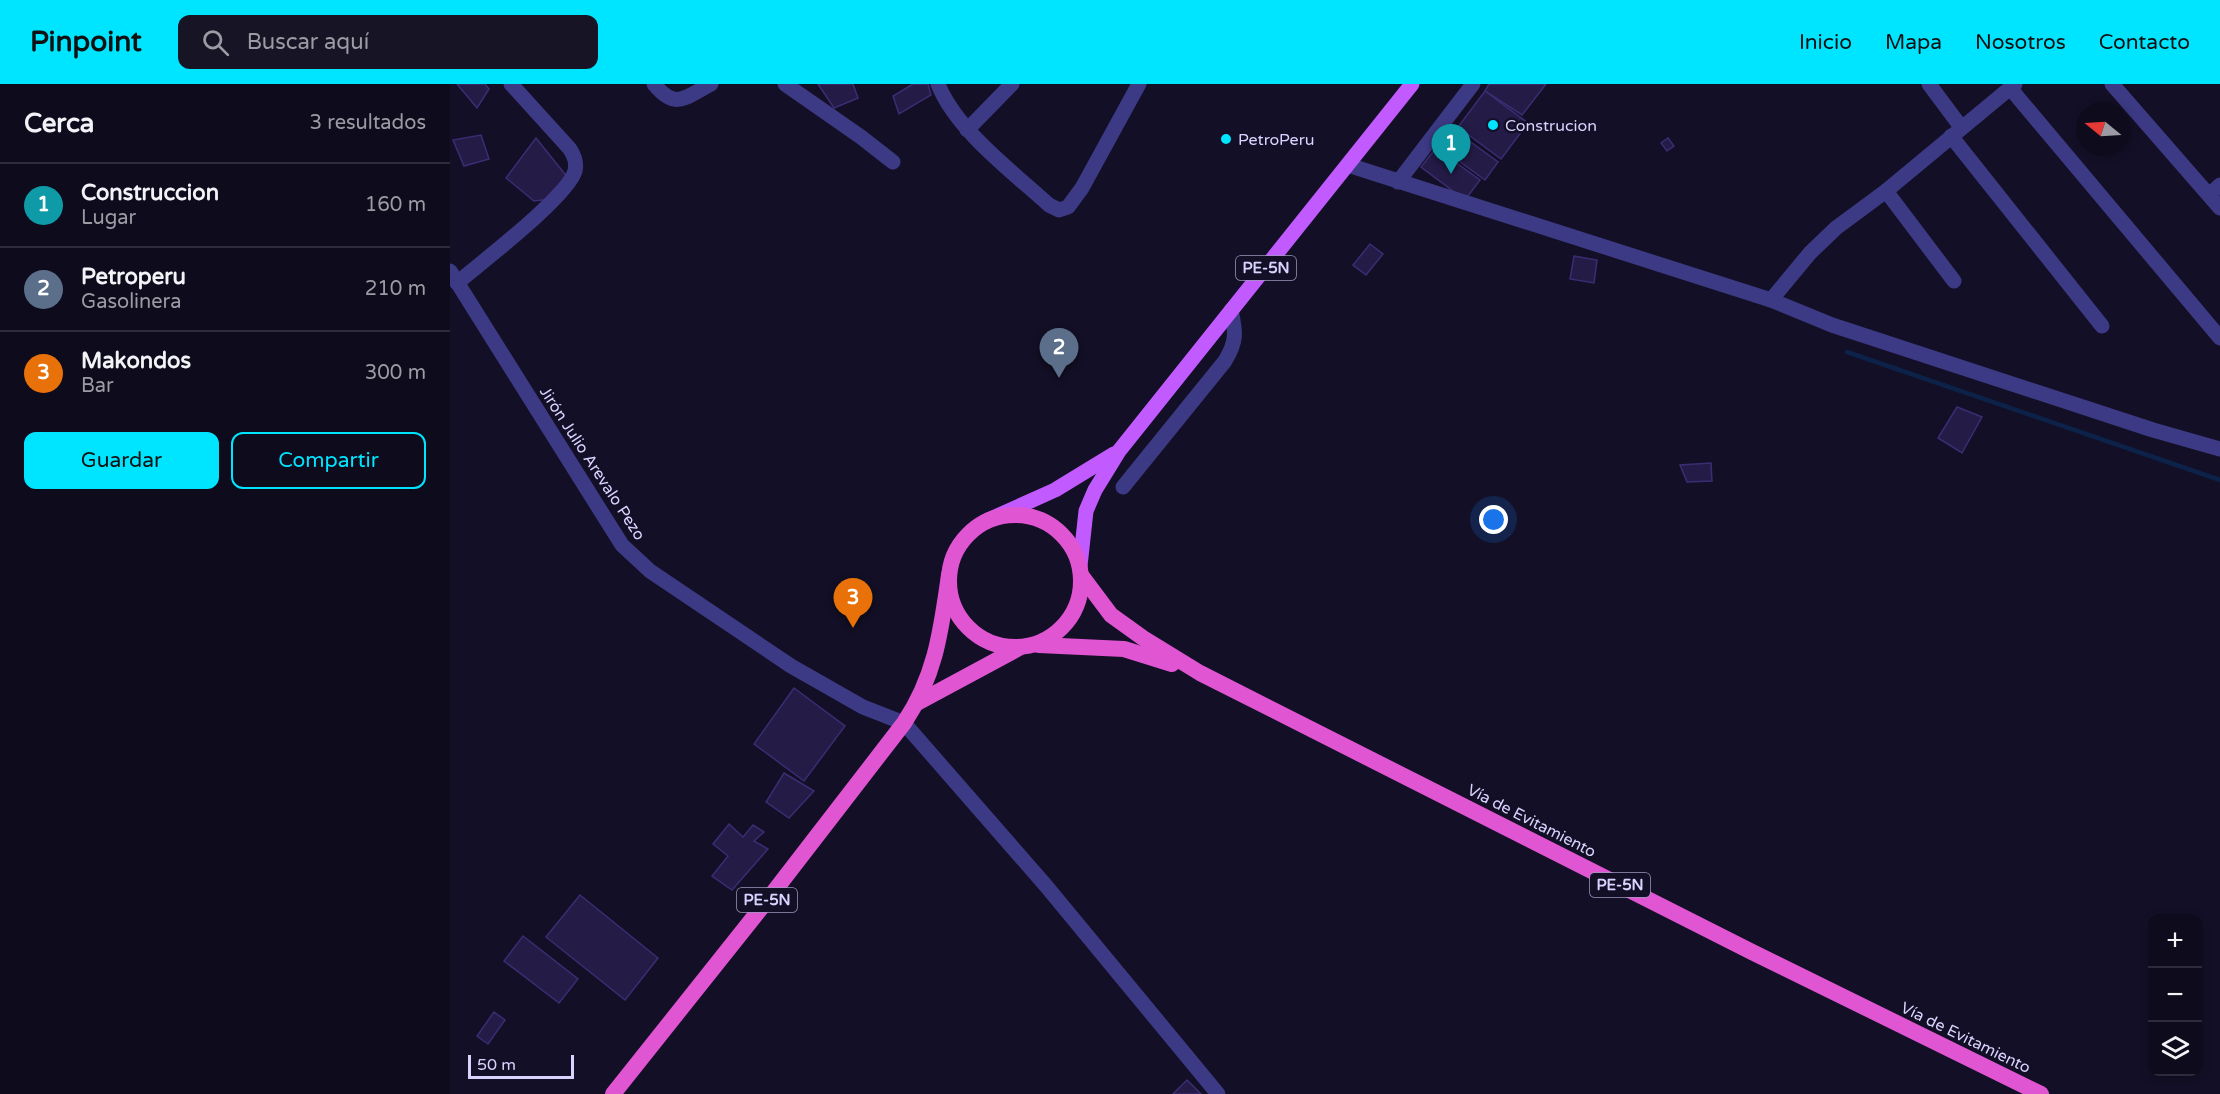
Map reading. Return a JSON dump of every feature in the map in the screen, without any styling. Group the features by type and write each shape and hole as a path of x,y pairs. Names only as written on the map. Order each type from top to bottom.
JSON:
{"highway":[{"path":"1005,516 1025,516 1044,521 1060,532 1072,548 1081,570 1080,598 1071,618 1055,635 1027,646 997,645 976,635 960,619 951,598 949,575 953,558 961,543 986,521 1005,516"},
{"name":"Vía de Evitamiento","path":"1081,570 1111,615 1143,638 1200,672 1752,952 2042,1094"},
{"name":"PE-5N","path":"613,1094 769,898 917,703 933,662 943,627 949,575"},
{"name":"PE-5N","path":"917,703 1027,646"},
{"name":"Vía de Evitamiento","path":"1027,646 1124,649 1200,672"}],"main road":[{"name":"PE-5N","path":"1081,570 1086,511 1095,490 1119,451 1412,84"},
{"name":"PE-5N","path":"986,521 1055,490 1119,451"}],"street":[{"path":"454,277 551,202 570,183 575,171 576,160 570,148 511,84"},
{"path":"654,84 669,99 678,100 711,84"},
{"path":"784,84 893,162"},
{"path":"938,84 941,93 967,129 1049,205 1059,210 1068,207 1082,188 1138,84"},
{"path":"967,129 1012,84"},
{"path":"1398,182 1473,84"},
{"path":"1929,84 1956,131 2102,326"},
{"path":"2112,84 2214,190 2220,208"},
{"path":"1771,300 1810,253 1836,228 1886,191 2012,86 2220,338"},
{"path":"1348,165 1771,300 1832,325 2152,430 2220,449"},
{"path":"1886,191 1954,281"},
{"name":"Jirón Julio Arevalo Pezo","path":"454,277 622,545 650,571 790,666 863,707 904,723"},
{"path":"1123,487 1225,361 1233,348 1236,334 1232,310"},
{"path":"904,723 1047,886 1218,1094"}],"building":[{"path":"457,84 485,84 489,89 477,108"},
{"path":"818,84 853,84 858,98 834,108"},
{"path":"913,84 928,84 931,95 899,114 893,96"},
{"path":"1489,84 1546,84 1522,115 1485,91"},
{"name":"Construcion","path":"1485,91 1528,123 1501,159 1458,127"},
{"path":"1453,129 1498,162 1485,180 1440,147"},
{"path":"481,135 489,159 464,166 453,140"},
{"path":"536,138 568,178 551,199 534,201 506,178"},
{"path":"1668,138 1674,146 1667,151 1661,143"},
{"path":"1436,148 1480,180 1465,200 1421,167"},
{"path":"1370,244 1383,254 1366,275 1353,265"},
{"path":"1574,256 1597,260 1594,283 1570,279"},
{"path":"1957,407 1982,417 1962,453 1938,438"},
{"path":"1711,463 1712,481 1687,482 1680,465"},
{"path":"794,688 845,726 804,781 754,744"},
{"path":"784,773 814,791 789,818 766,802"},
{"path":"729,824 743,837 753,825 764,832 754,841 768,849 732,890 712,876 728,856 713,844"},
{"path":"580,895 658,958 625,1000 546,937"},
{"path":"523,936 578,979 559,1003 504,961"},
{"path":"494,1012 505,1020 488,1044 477,1036"},
{"path":"1187,1080 1201,1094 1173,1094"}],"waterway":[{"path":"1847,352 2220,480"}],"place":[{"name":"Construcion","path":"1493,125"},
{"name":"PetroPeru","path":"1226,139"},
{"name":"Construccion","path":"1451,174"},
{"name":"Petroperu","path":"1059,378"},
{"name":"Makondos","path":"853,628"}]}
